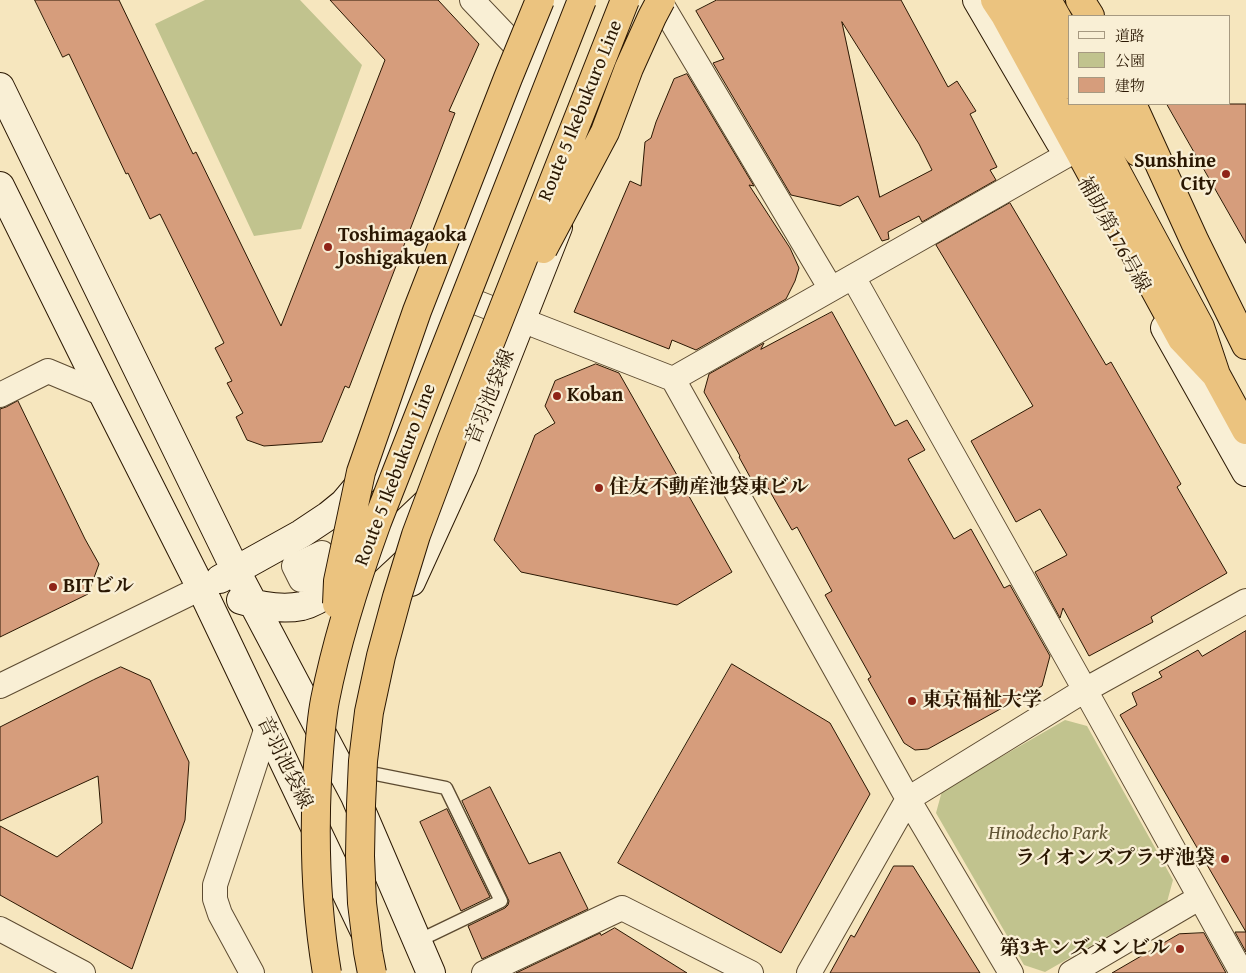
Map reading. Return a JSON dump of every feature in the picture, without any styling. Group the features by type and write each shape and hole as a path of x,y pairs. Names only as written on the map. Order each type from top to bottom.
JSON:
{"highway":[{"path":"336,648 338,581 361,472 418,311 540,0"},
{"name":"Route 5 Ikebukuro Line","path":"327,973 318,904 315,852 316,800 325,702 336,648 355,583 377,522 582,0"},
{"name":"Route 5 Ikebukuro Line","path":"372,973 362,903 360,856 363,761 369,712 381,656 416,535 480,365 625,0"},
{"path":"480,365 605,132 629,68 660,0"},
{"path":"995,0 1010,24 1182,339 1216,375"},
{"path":"1024,0 1068,81"},
{"path":"1047,0 1068,37"},
{"path":"1080,0 1089,15"},
{"path":"1081,105 1200,327 1216,375 1246,430"},
{"path":"1109,105 1195,242"},
{"path":"1132,105 1195,242 1246,344"}],"main road":[{"path":"201,588 236,571 303,533 344,503 365,478 396,415 533,64 560,0"},
{"name":"音羽池袋線","path":"356,783 357,744 373,665 463,468 646,0"},
{"name":"補助第176号線","path":"977,0 1246,472"},
{"name":"音羽池袋線","path":"0,88 236,571 356,783 431,973"},
{"name":"音羽池袋線","path":"0,186 201,588 385,973"},
{"path":"201,588 254,604 284,607 303,606 326,595 349,576 463,468"}],"street":[{"path":"472,0 533,64"},
{"path":"660,0 831,288"},
{"path":"673,379 1067,155"},
{"path":"853,276 1242,973"},
{"path":"445,290 673,379 908,799 1011,973"},
{"path":"0,395 48,371 103,394"},
{"path":"0,686 201,588"},
{"path":"809,973 908,799 1085,690 1246,601"},
{"path":"252,973 220,914 215,885 267,727"},
{"path":"1071,973 1200,898"},
{"path":"484,973 622,908 751,973"},
{"path":"0,928 83,973"}],"lane":[{"path":"356,783 446,788 501,901 418,941"}],"green space":[{"path":"205,0 300,0 362,65 301,229 254,236 155,24"},
{"name":"Hinodecho Park","path":"1065,720 1087,726 1173,880 1167,902 1045,972 1024,965 936,813 942,791"}],"building":[{"path":"35,0 119,0 193,154 196,152 281,326 385,60 330,0 438,0 479,44 449,111 455,113 349,388 345,386 322,442 264,446 247,440 236,417 243,413 227,383 232,381 215,348 224,343 160,214 150,219 128,173 126,174 69,54 63,57"},
{"path":"717,0 901,0 948,87 957,81 976,111 970,114 997,167 990,170 996,180 922,222 919,216 888,232 889,239 882,241 858,196 840,206 791,195 713,63 724,59 696,11","holes":["842,22 919,144 932,170 880,197"]},
{"path":"687,74 754,186 749,185 790,248 799,268 786,299 696,350 672,340 669,349 574,312 630,181 641,186 645,142 651,138 674,79"},
{"name":"Sunshine City","path":"1246,104 1246,243 1168,105"},
{"path":"1010,203 1106,365 1111,362 1181,484 1177,487 1227,573 1151,617 1153,622 1089,656 1063,608 1060,618 1035,572 1067,555 1040,509 1016,522 971,441 1033,406 936,245"},
{"path":"832,312 895,426 907,420 925,450 908,459 954,539 971,529 1004,588 1010,585 1050,656 1042,686 928,749 915,750 904,743 868,679 871,677 825,595 832,591 797,527 792,530 764,481 755,486 704,392 709,374 764,343 761,349"},
{"name":"住友不動産池袋東ビル","path":"596,364 619,373 732,572 677,605 521,572 494,540 535,435 555,423 545,406 555,381"},
{"path":"18,401 99,564 88,594 0,637 0,409"},
{"name":"ライオンズプラザ池袋","path":"1246,631 1246,932 1120,715 1137,705 1132,693 1162,677 1159,672 1198,650 1202,656"},
{"path":"732,664 830,723 870,794 781,953 618,863"},
{"path":"121,667 150,680 189,762 185,820 132,969 0,895 0,826 57,857 102,823 98,776 0,821 0,727"},
{"path":"490,787 529,864 560,852 588,909 482,959 468,926 505,908 509,901 462,801"},
{"path":"447,809 490,897 461,911 420,822"},
{"path":"894,866 913,866 980,973 830,973 851,935 854,937"},
{"path":"615,928 687,973 516,973 600,933 601,935"},
{"path":"1235,932 1246,932 1246,952"},
{"name":"第3キンズメンビル","path":"1204,933 1226,973 1112,973 1179,934"}],"place":[{"name":"Sunshine City","path":"1226,174"},
{"name":"Toshimagaoka Joshigakuen","path":"328,247"},
{"name":"Koban","path":"557,396"},
{"name":"住友不動産池袋東ビル","path":"599,488"},
{"name":"BITビル","path":"53,587"},
{"name":"東京福祉大学","path":"912,701"},
{"name":"ライオンズプラザ池袋","path":"1225,859"},
{"name":"第3キンズメンビル","path":"1180,949"}]}
